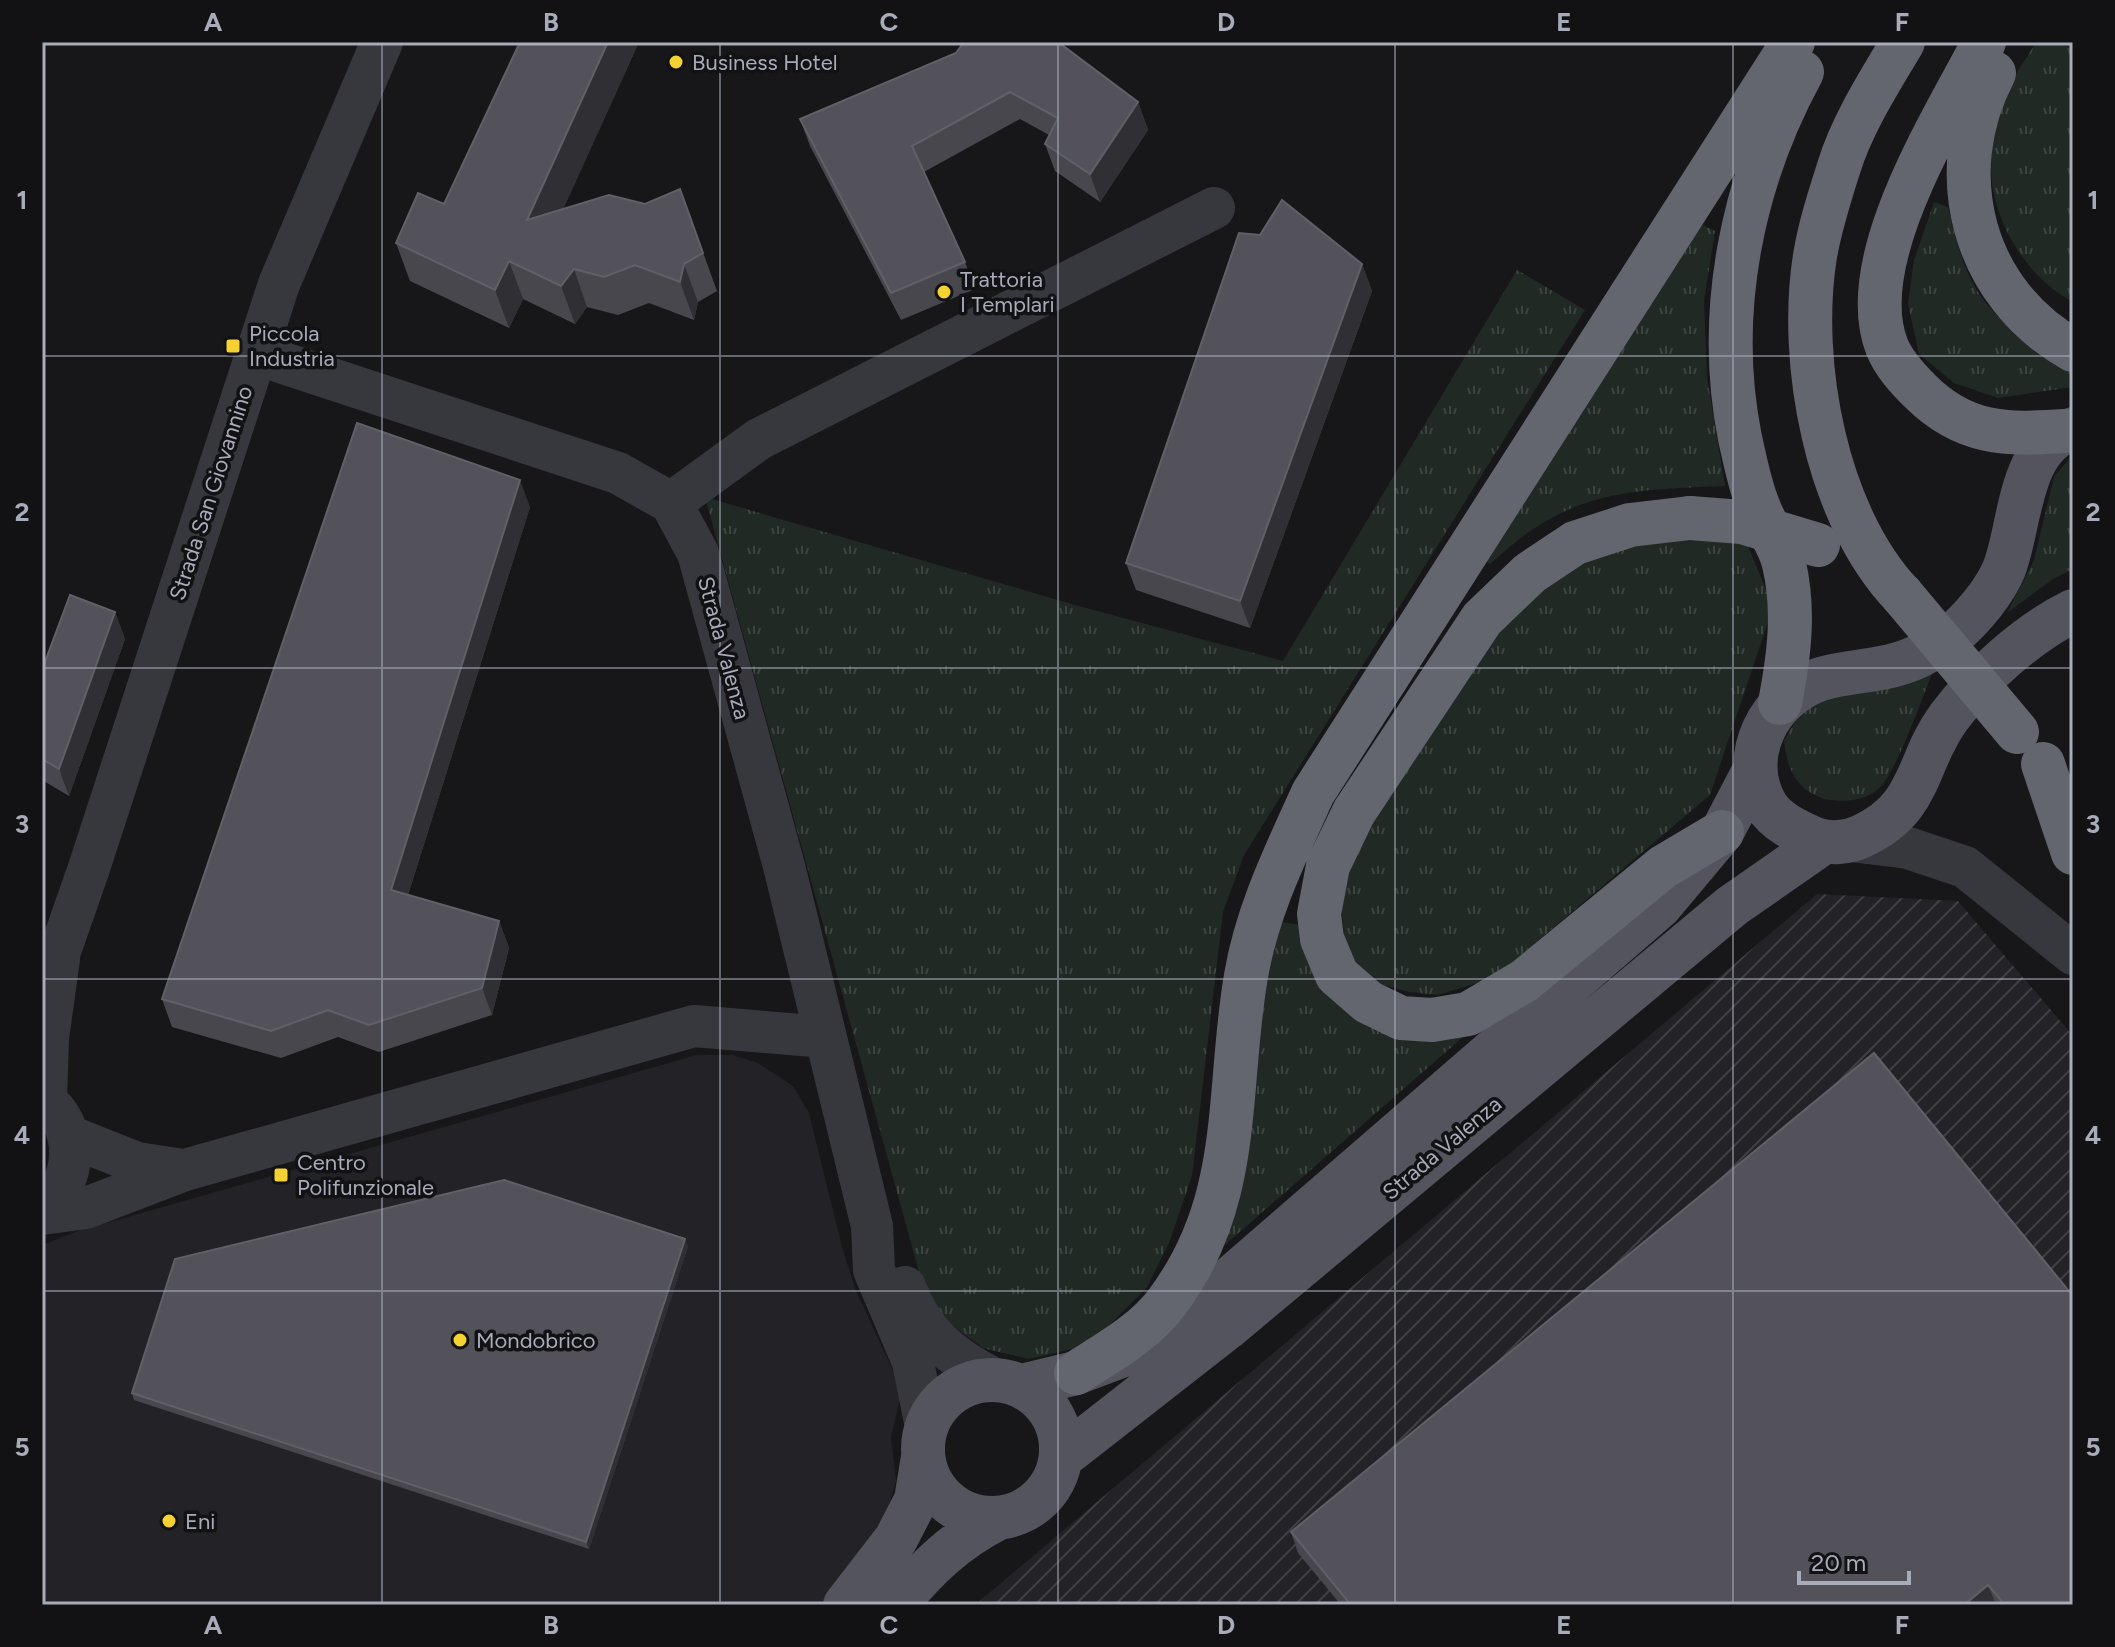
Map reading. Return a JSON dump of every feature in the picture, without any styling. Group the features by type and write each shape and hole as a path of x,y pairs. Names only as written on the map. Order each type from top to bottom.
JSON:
{"highway":[{"path":"1076,1373 1128,1339 1166,1303 1197,1252 1218,1196 1234,1118 1246,976 1262,907 1313,793 1793,42"},
{"path":"1780,703 1792,617 1784,562 1758,506 1740,436 1731,363 1735,271 1753,184 1784,105 1819,42"},
{"path":"1903,42 1839,163 1815,256 1811,358 1825,451 1850,516 1896,588 2044,759 2073,800"},
{"path":"1984,42 1905,196 1887,249 1880,303 1887,346 1905,376 1936,407 1969,425 2009,435 2069,430"},
{"path":"2010,42 1987,86 1970,141 1969,191 1976,240 2010,299 2045,334 2073,350"},
{"path":"1722,832 1663,867 1524,981 1468,1014 1432,1020 1401,1018 1368,1002 1337,975 1322,939 1319,914 1328,866 1354,812 1482,619 1530,573 1575,543 1630,525 1690,518 1742,522 1818,545 1896,588"},
{"path":"2044,759 2073,853"}],"main road":[{"path":"1838,841 1792,830 1766,806 1754,771 1758,737 1780,703 1817,681 1857,669 1895,665 1924,654 1957,631 2002,574 2013,543 2023,494 2038,456 2069,430"},
{"name":"Strada Valenza","path":"1062,1457 1239,1318 1732,906 1838,841 1880,828 1907,801 1924,772 1933,745 1964,700 2029,640 2073,611"},
{"name":"Strada Valenza","path":"845,1605 896,1539 916,1500 924,1442 941,1402 965,1385 1076,1373 1137,1350 1188,1315 1660,906 1722,832 1754,771"},
{"name":"Strada Valenza","path":"896,1605 941,1555 962,1537 997,1519 1021,1513 1041,1499 1055,1480 1062,1457 1059,1428 1045,1403 1008,1382"},
{"name":"Strada Valenza","path":"924,1442 931,1482 947,1503 971,1516 997,1519"}],"street":[{"name":"Strada San Giovannino","path":"44,1100 51,969 256,354 306,215 382,42"},
{"path":"256,354 618,473 671,503 759,439 1214,208"},
{"name":"Strada Valenza","path":"671,503 698,553 784,866 872,1226 874,1270 913,1362 924,1442"},
{"path":"1838,841 1908,848 1965,867 2071,951"},
{"path":"42,1212 86,1208 185,1170 694,1026 825,1037"},
{"path":"42,1212 62,1189 69,1172 69,1136 60,1117 44,1100"},
{"path":"69,1136 137,1163 185,1170"},
{"name":"Strada Valenza","path":"872,1226 896,1263 909,1298 929,1330 955,1359 1008,1382"}],"shaded area":[{"path":"1817,894 1958,901 2073,1036 2073,1605 975,1605"},
{"name":"Mondobrico","path":"697,1055 732,1055 758,1063 793,1086 809,1113 856,1291 902,1390 891,1437 896,1481 886,1516 848,1579 820,1605 42,1605 42,1245 78,1231"}],"green space":[{"path":"2036,42 2073,42 2073,302 2044,282 2011,239 1997,206 1991,177 1992,152 2000,114 2014,78"},
{"path":"1934,202 1948,207 1964,264 1986,303 2020,333 2073,362 2073,387 1998,398 1954,383 1919,354 1908,304 1914,260"},
{"path":"1697,222 1715,231 1704,301 1707,378 1725,486 1626,493 1598,499 1545,522 1490,564 1481,558"},
{"path":"1517,270 1585,310 1244,855 1223,912 1192,1176 1169,1243 1147,1287 1090,1345 1028,1359 983,1348 929,1308 705,497 1075,605 1283,661"},
{"path":"2073,454 2073,569 2053,579 2007,613 2034,560 2054,477"},
{"path":"1654,534 1746,541 1773,607 1710,795 1494,978 1438,995 1409,992 1380,984 1356,963 1344,939 1341,901 1345,863 1493,629 1570,563"},
{"path":"1934,669 1900,754 1876,791 1855,800 1839,801 1817,796 1802,786 1789,766 1784,741 1802,710 1821,697"},
{"path":"1274,921 1301,925 1306,950 1463,1037 1218,1251"}],"building":[{"path":"520,42 608,42 527,220 609,195 645,204 680,189 703,253 684,264 680,282 635,265 604,277 574,269 561,286 509,261 495,290 396,243 418,193 444,204"},
{"path":"964,42 1058,42 1138,102 1090,174 1045,144 1058,118 1010,92 912,146 965,262 891,293 800,119 956,53"},
{"path":"1282,200 1362,264 1240,601 1126,563 1239,233 1260,235"},
{"path":"357,423 520,480 391,890 499,921 482,988 369,1025 328,1010 271,1031 162,999"},
{"path":"70,595 115,612 59,769 42,759 42,670"},
{"path":"1874,1053 2073,1296 2073,1605 2005,1605 1988,1585 1964,1605 1351,1605 1291,1532"},
{"path":"504,1180 685,1239 586,1542 132,1393 175,1259"}],"place":[{"name":"Business Hotel","path":"676,62"},
{"name":"Trattoria I Templari","path":"944,292"},
{"name":"Piccola Industria","path":"233,346"},
{"name":"Centro Polifunzionale","path":"281,1175"},
{"name":"Mondobrico","path":"460,1340"},
{"name":"Eni","path":"169,1521"}]}
